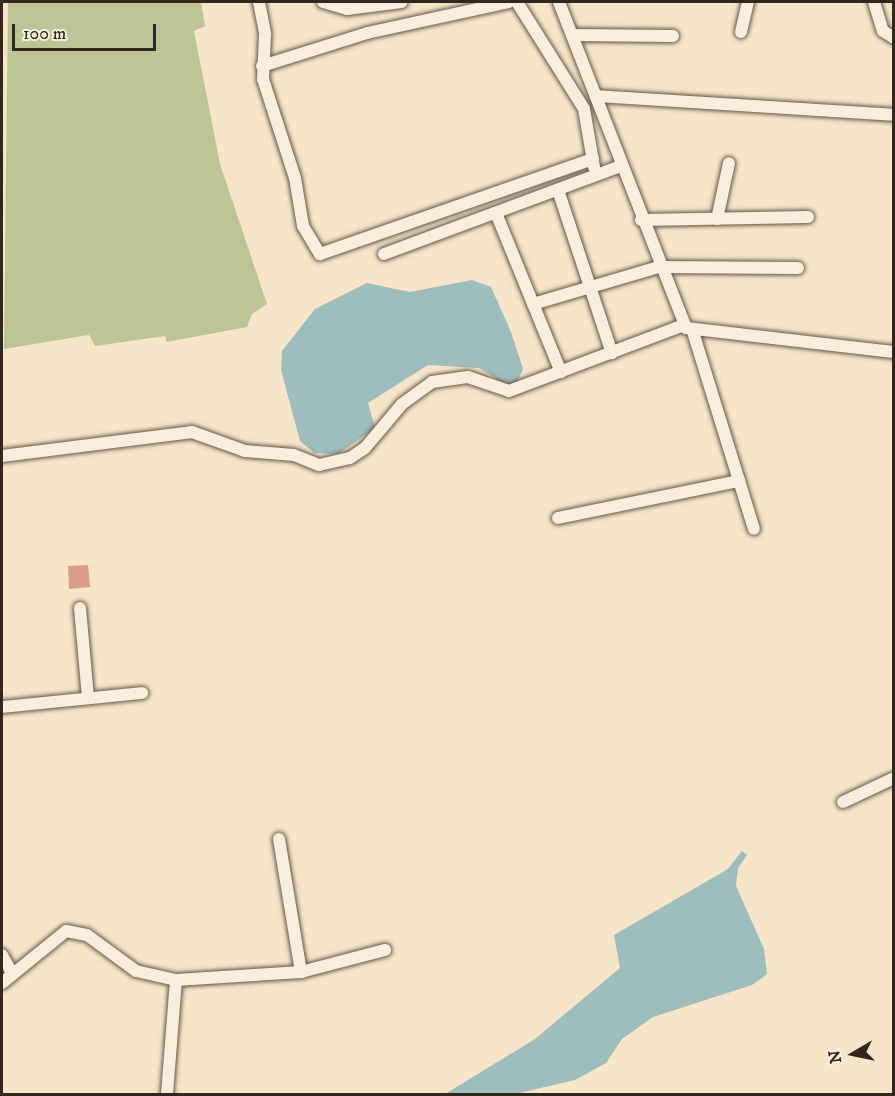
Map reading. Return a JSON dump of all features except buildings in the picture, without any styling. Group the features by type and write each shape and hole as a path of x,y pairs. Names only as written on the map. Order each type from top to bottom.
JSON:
{"street":[{"path":"259,2 265,34 262,66 303,226 320,254 593,159"},
{"path":"323,2 347,9 402,2"},
{"path":"262,66 367,33 509,2"},
{"path":"518,2 584,110 596,176"},
{"path":"559,2 659,267 689,328 754,529"},
{"path":"741,32 748,2"},
{"path":"874,2 883,31 894,38"},
{"path":"572,35 672,36"},
{"path":"596,96 894,115"},
{"path":"717,219 729,163"},
{"path":"384,254 621,166"},
{"path":"558,190 612,353"},
{"path":"496,213 561,372"},
{"path":"641,220 808,217"},
{"path":"533,304 659,267 798,268"},
{"path":"2,456 192,432 245,451 294,455 319,465 350,458 365,448 402,404 438,380 468,377 509,391 612,353 689,328 894,352"},
{"path":"558,518 740,481"},
{"path":"80,608 88,698"},
{"path":"2,706 142,693"},
{"path":"843,802 894,778"},
{"path":"279,839 302,972"},
{"path":"2,983 52,938 77,931 136,971 176,980 302,972 385,950"},
{"path":"2,955 12,973"},
{"path":"167,1095 176,980"}],"green space":[{"path":"8,2 201,2 205,26 194,31 220,164 267,304 252,314 247,327 167,342 165,336 95,346 89,335 4,349"}],"water":[{"path":"472,280 491,287 511,332 523,369 516,385 510,387 479,368 428,365 368,403 375,428 338,454 314,453 300,441 281,370 282,351 315,309 367,283 410,292"},
{"path":"742,851 747,855 738,868 736,886 764,949 767,974 752,985 653,1017 622,1039 606,1063 575,1080 515,1094 445,1094 535,1039 620,968 614,935 728,869"}]}
